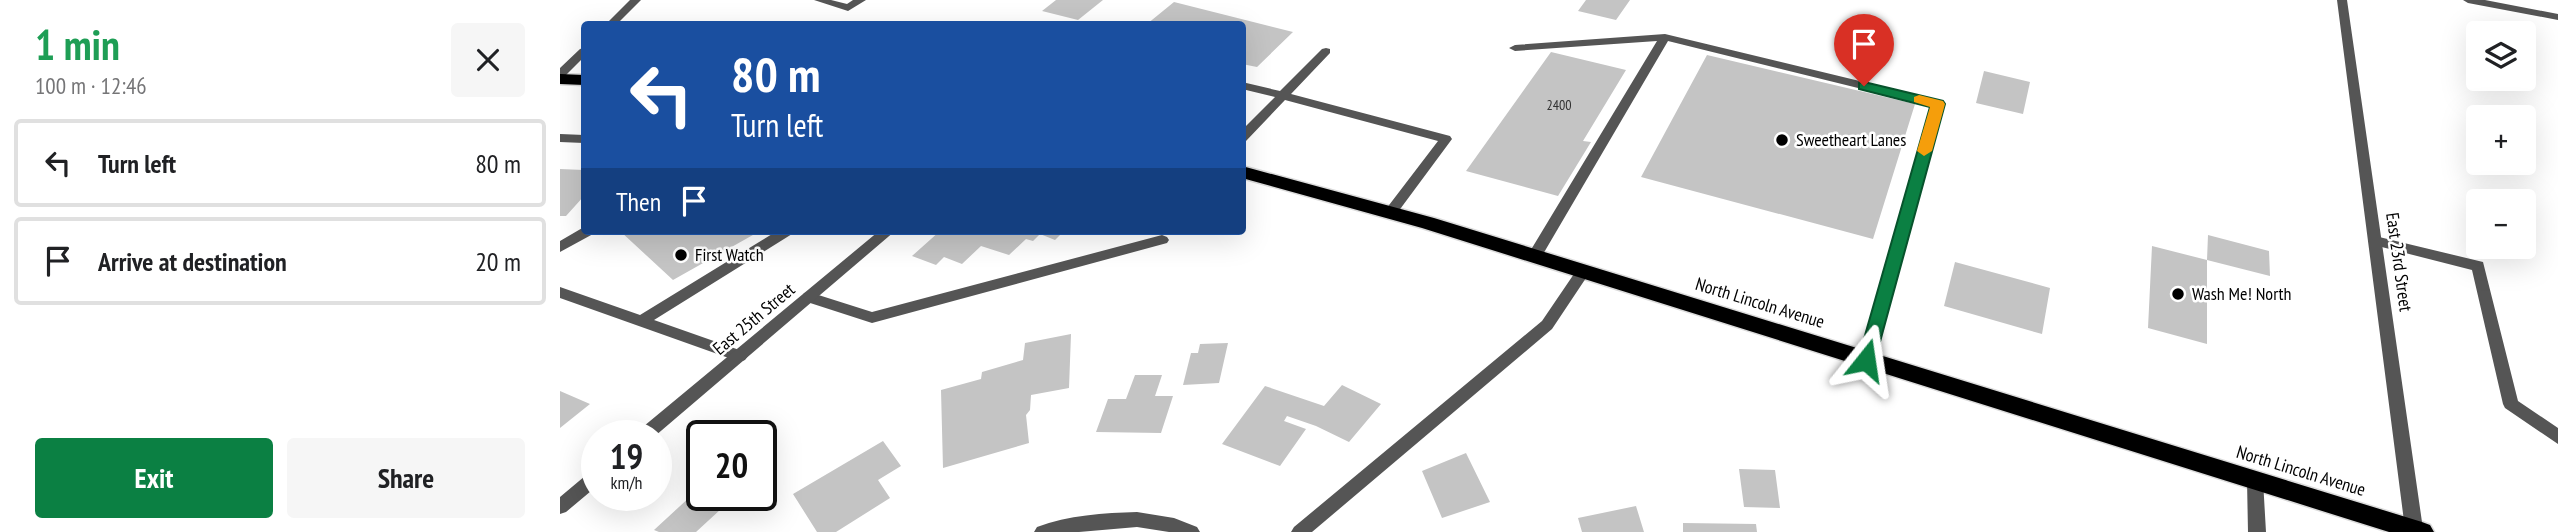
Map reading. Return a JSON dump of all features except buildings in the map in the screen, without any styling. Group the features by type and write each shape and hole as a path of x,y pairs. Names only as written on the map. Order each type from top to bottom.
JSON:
{"highway":[{"path":"560,77 581,80"},
{"name":"North Lincoln Avenue","path":"1246,173 1534,257 2418,531"}],"street":[{"path":"614,21 636,0"},
{"path":"819,0 848,8 861,0"},
{"name":"East 23rd Street","path":"2342,0 2418,531"},
{"path":"2468,0 2558,17"},
{"path":"1534,257 1665,37"},
{"path":"1516,48 1665,37 1938,104 1866,360"},
{"path":"1246,134 1326,51"},
{"path":"560,77 581,54"},
{"path":"1246,86 1446,139 1390,214"},
{"path":"560,138 581,138"},
{"path":"560,247 581,235"},
{"path":"641,321 781,235"},
{"name":"East 25th Street","path":"663,420 883,235"},
{"path":"809,297 873,318 1162,240"},
{"path":"2375,241 2478,266 2511,404 2558,437"},
{"path":"1300,532 1548,325 1583,272"},
{"path":"560,292 740,356"},
{"path":"2255,480 2257,532"},
{"path":"560,507 581,489"},
{"path":"1043,532 1102,521 1143,521 1191,532"}],"slow traffic":[{"path":"1919,100 1938,104 1924,151"}],"place":[{"name":"Sweetheart Lanes","path":"1782,140"},
{"name":"First Watch","path":"681,255"},
{"name":"Wash Me! North","path":"2178,294"}],"route":[{"path":"1864,86 1938,104 1866,360"}]}
